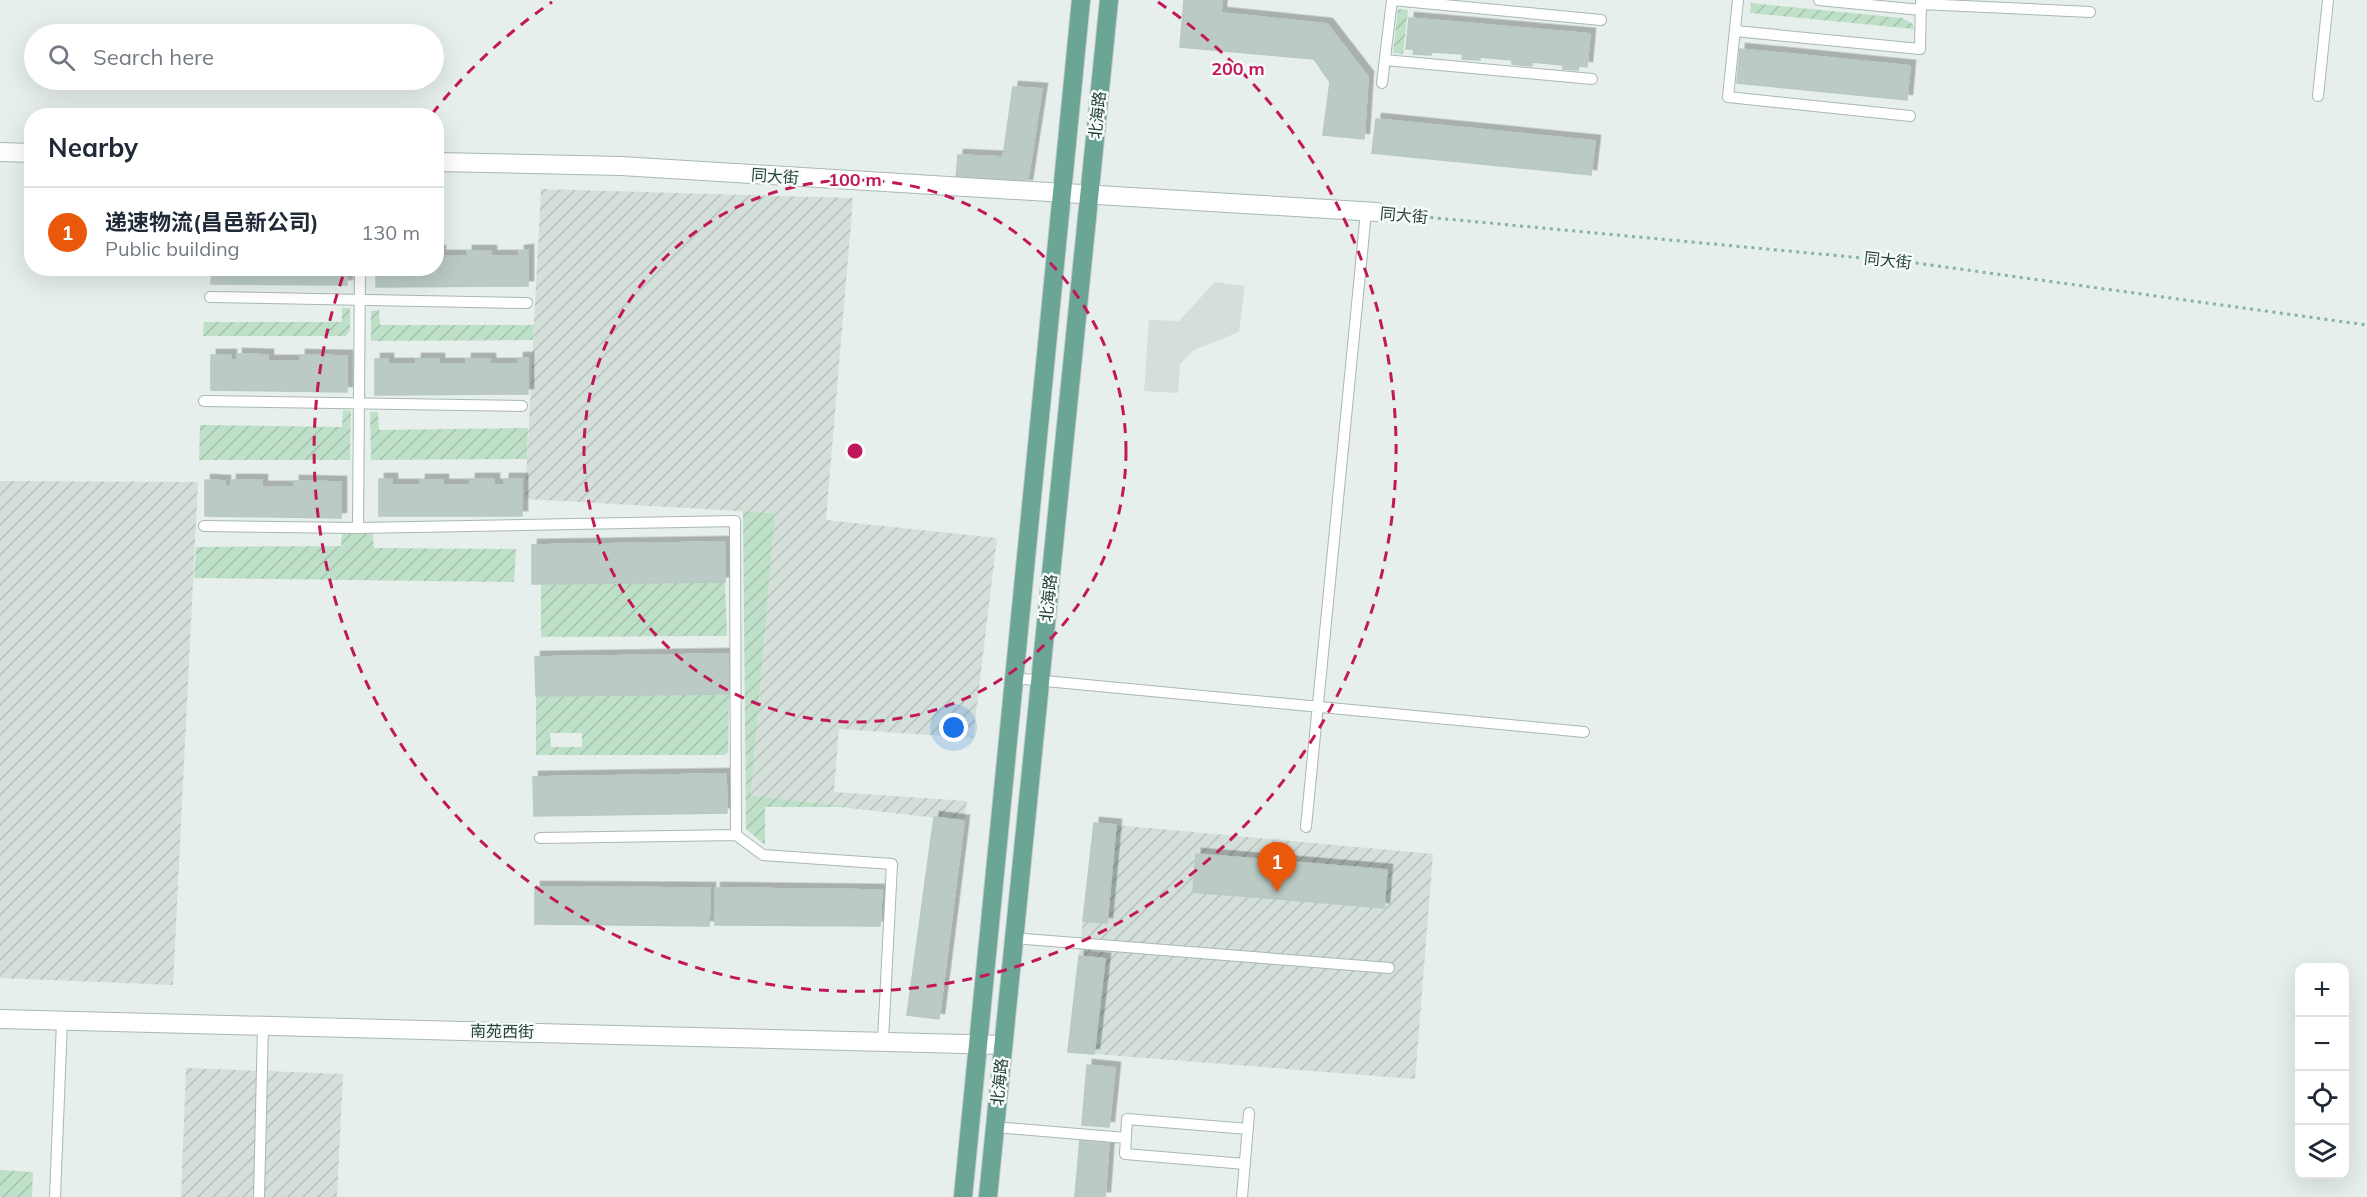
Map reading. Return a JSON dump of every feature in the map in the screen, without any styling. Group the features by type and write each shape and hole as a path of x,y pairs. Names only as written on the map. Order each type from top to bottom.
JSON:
{"main road":[{"name":"北海路","path":"963,1197 1081,0"},
{"name":"北海路","path":"988,1197 1109,0"}],"street":[{"path":"0,152 24,153"},
{"name":"同大街","path":"444,162 621,166 1372,212"},
{"name":"南苑西街","path":"0,1019 1003,1045"}],"lane":[{"path":"1382,83 1392,0 1601,20"},
{"path":"1738,0 1728,97 1910,116"},
{"path":"1820,0 2090,12"},
{"path":"2318,96 2328,0"},
{"path":"1735,31 1920,49 1921,5"},
{"path":"1385,60 1592,79"},
{"path":"1306,827 1372,212"},
{"path":"358,528 360,276"},
{"path":"210,297 527,303"},
{"path":"204,401 522,406"},
{"path":"204,526 358,528 735,521 736,834"},
{"path":"1014,678 1584,732"},
{"path":"540,838 736,834 763,855 892,864 883,1041"},
{"path":"1014,938 1389,968"},
{"path":"55,1197 62,1021"},
{"path":"259,1197 263,1026"},
{"path":"1242,1197 1249,1113"},
{"path":"1245,1164 1125,1154 1127,1119 1248,1129"},
{"path":"995,1127 1126,1138"}],"path":[{"name":"同大街","path":"1372,212 1916,263 2367,325"}],"shaded area":[{"path":"541,189 853,198 826,520 997,538 973,738 839,729 834,792 967,801 964,821 751,797 775,513 525,499"},
{"path":"1215,282 1245,286 1239,332 1194,350 1180,364 1178,393 1144,391 1149,320 1179,321"},
{"path":"0,481 198,482 173,985 0,978"},
{"path":"1094,823 1433,854 1415,1079 1068,1052"},
{"path":"186,1068 343,1074 337,1197 181,1197"}],"green space":[{"path":"1751,3 1902,18 1913,24 1914,29 1750,13"},
{"path":"1398,9 1408,10 1403,54 1393,53"},
{"path":"342,308 350,308 350,330 346,336 203,336 204,322 342,322"},
{"path":"379,310 380,325 534,325 533,340 371,341 371,311"},
{"path":"343,410 351,411 350,460 199,460 200,425 342,427"},
{"path":"370,412 378,412 379,430 528,428 527,459 371,460"},
{"path":"743,511 775,513 751,796 850,807 765,807 765,845 746,829"},
{"path":"342,534 373,534 374,548 516,549 514,582 194,578 196,547 341,546"},
{"path":"725,582 727,636 541,637 541,584"},
{"path":"729,694 728,752 725,755 536,755 536,696","holes":["550,733 582,733 582,747 551,747"]},
{"path":"0,1170 33,1172 32,1197 0,1197"}],"building":[{"path":"1184,0 1222,0 1221,13 1327,24 1368,77 1364,139 1323,135 1330,82 1314,59 1180,47"},
{"path":"1409,18 1590,34 1587,67 1579,66 1578,70 1563,69 1563,65 1532,62 1532,66 1512,64 1512,60 1480,57 1480,60 1462,59 1463,54 1431,52 1431,55 1413,54 1414,49 1406,49"},
{"path":"1740,49 1910,66 1907,100 1737,83"},
{"path":"1013,87 1042,89 1027,185 956,179 958,155 1003,157"},
{"path":"1376,119 1595,141 1591,175 1372,153"},
{"path":"528,250 528,286 376,287 376,276 444,276 444,256 467,256 467,251 491,251 491,256 519,256 519,251"},
{"path":"212,276 347,276 347,285 211,284"},
{"path":"237,354 268,355 268,361 300,361 300,355 347,356 347,392 211,390 211,355 231,355 231,360 237,360"},
{"path":"518,358 528,358 528,394 375,395 375,359 388,359 388,364 416,364 416,359 439,359 439,364 466,364 466,359 490,359 490,364 518,364"},
{"path":"379,479 392,479 392,485 420,485 420,480 443,480 443,485 470,485 470,479 494,479 494,485 504,485 504,479 522,479 522,516 379,516"},
{"path":"205,480 225,481 225,486 231,486 231,480 262,480 262,487 294,487 294,481 341,482 341,518 205,516"},
{"path":"725,542 725,582 532,584 532,545"},
{"path":"728,654 729,694 536,696 535,657"},
{"path":"726,774 727,813 534,816 533,777"},
{"path":"934,817 964,821 939,1019 907,1015"},
{"path":"1094,823 1116,825 1107,923 1083,921"},
{"path":"1196,854 1387,870 1384,908 1193,892"},
{"path":"535,887 710,888 709,926 535,924"},
{"path":"715,888 882,890 880,926 715,925"},
{"path":"1079,956 1105,959 1094,1054 1068,1052"},
{"path":"1087,1065 1115,1068 1109,1127 1082,1125"},
{"path":"1080,1139 1109,1141 1105,1197 1075,1197"}],"place":[{"name":"递速物流(昌邑新公司)","path":"1277,892"}]}
